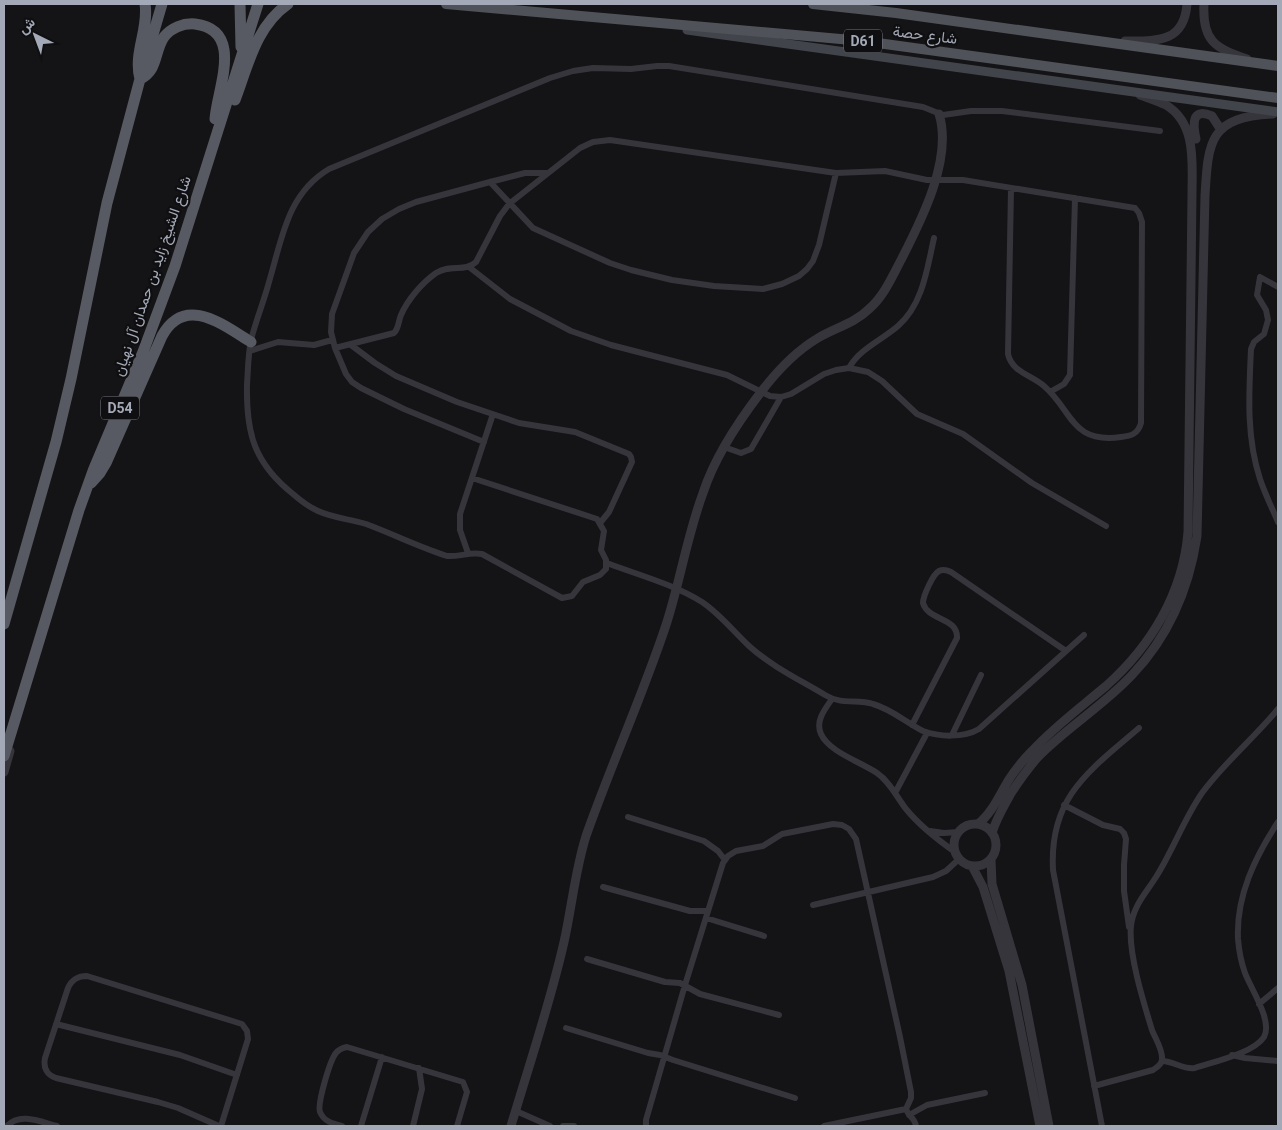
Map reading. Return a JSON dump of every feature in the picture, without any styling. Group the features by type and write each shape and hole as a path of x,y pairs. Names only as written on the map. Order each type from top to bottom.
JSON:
{"highway":[{"path":"140,79 138,57 144,27 145,4"},
{"path":"4,624 56,442 75,361 107,203 162,4"},
{"path":"150,44 170,4"},
{"path":"240,4 241,61"},
{"name":"شارع الشيخ زايد بن حمدان آل نهيان","path":"4,756 87,486 160,309 190,222 258,4"},
{"path":"216,134 229,115 258,37 273,16 288,4"},
{"path":"140,79 153,68 162,40 168,33 183,25 191,24 208,28 220,40 225,56 224,73 215,116 216,134"},
{"path":"87,486 97,478 106,463 162,336 173,323 190,316 206,316 216,320 250,347"}],"main road":[{"name":"شارع حصة","path":"446,4 863,41 1278,98"},
{"name":"شارع حصة","path":"813,4 1108,41 1278,66"},
{"path":"615,18 643,26 711,33 1278,113"}],"street":[{"path":"1108,41 1164,39 1176,32 1181,26 1185,20 1188,4"},
{"path":"1204,4 1205,26 1209,36 1216,44 1224,51 1259,63"},
{"path":"472,478 592,517 600,523 604,534 602,553 607,563 606,569 602,574 587,579 574,594 564,598 486,556 468,553 447,556 366,525 326,515 306,504 285,488 264,462 255,446 249,430 247,403 250,347 290,214 300,194 316,178 336,165 558,75 593,68 631,69 669,66 923,107 939,114 947,115 970,111 1002,111 1160,131"},
{"path":"978,824 990,812 1012,775 1033,749 1114,678 1139,652 1160,621 1177,587 1185,558 1188,532 1192,195 1190,139 1183,122 1174,112 1164,104 1133,92"},
{"path":"992,833 1001,811 1022,776 1037,759 1115,692 1151,653 1173,618 1184,593 1193,557 1198,520 1205,196 1208,155 1214,139 1220,130 1229,123 1244,116 1278,113"},
{"path":"511,1126 560,961 577,868 586,836 664,632 700,498 724,447 760,393 779,370 800,350 824,334 856,320 876,303 885,290 921,222 935,180 942,142 939,114"},
{"path":"1192,176 1197,152 1193,126 1194,120 1201,114 1209,114 1216,120 1220,130"},
{"path":"335,348 394,333 398,328 404,310 426,281 446,268 469,267 478,260 500,216 509,204 580,148 593,142 610,140 836,172 885,171 919,179 963,180 1132,207 1139,212 1142,218 1140,426 1136,433 1130,436 1109,439 1095,437 1084,432 1072,422 1050,392 1016,368 1011,361 1008,354 1011,189"},
{"path":"490,182 526,222 539,231 610,263 631,270 693,284 769,288 799,276 813,261 819,245 836,172"},
{"path":"484,442 360,388 346,374 332,340 331,323 334,306 354,252 371,229 382,219 407,205 490,182 525,173 548,173"},
{"path":"1192,195 1205,196"},
{"path":"1050,392 1064,384 1070,374 1075,198"},
{"path":"849,368 859,355 898,326 910,312 922,289 934,238"},
{"path":"469,267 510,299 571,330 610,345 727,375 760,393 770,396 781,397 795,392 830,372 849,368 862,370 874,375 917,414 963,434 1032,483 1106,526"},
{"path":"1278,287 1260,277 1258,295 1266,310 1268,320 1264,334 1254,342 1251,349 1248,408 1256,465 1263,488 1278,522"},
{"path":"250,347 278,342 314,345 332,340"},
{"path":"352,344 375,363 396,376 432,392 530,425 574,432 630,456 632,462 606,516 600,523"},
{"path":"724,447 742,453 751,449 781,397"},
{"path":"468,553 461,536 459,524 461,509 494,414"},
{"path":"607,563 689,594 715,612 748,645 766,659 832,699 842,702 874,704 927,733 965,735 978,729 1084,635"},
{"path":"912,725 957,638 957,632 954,627 929,612 923,602 924,595 935,574 940,570 950,572 1066,651"},
{"path":"4,772 35,665 37,644"},
{"path":"952,735 981,675"},
{"path":"832,699 820,718 821,736 837,750 876,772 887,782 912,815 966,864 972,866 984,864 991,859"},
{"path":"1130,932 1136,908 1156,877 1196,802 1214,779 1278,709"},
{"path":"1102,1126 1054,870 1054,838 1064,806 1086,774 1138,728"},
{"path":"895,792 927,733"},
{"path":"1064,806 1103,825 1120,830 1126,836 1124,891 1134,958 1162,1062 1153,1070 1094,1086"},
{"path":"628,816 709,844 718,850 725,860"},
{"path":"1162,1062 1171,1062 1183,1068 1191,1069 1252,1047 1264,1036 1266,1022 1241,959 1238,940 1239,917 1244,892 1252,868 1278,822"},
{"path":"646,1126 663,1056 684,984 725,860 736,851 763,846 782,834 833,824 842,825 852,832 856,839 911,1092 908,1112"},
{"path":"813,905 940,875 951,867 957,855 954,842 959,832 969,825 978,824 986,827 992,833 996,846 991,859 992,884 1022,985 1049,1126"},
{"path":"929,831 959,832"},
{"path":"972,866 983,887 1009,970 1040,1126"},
{"path":"604,886 690,911 708,911"},
{"path":"706,918 764,936"},
{"path":"587,959 665,982 684,984 700,994 779,1015"},
{"path":"88,976 242,1024 247,1031 248,1039 220,1126 178,1108 158,1102 53,1078 47,1073 44,1064 56,1024 70,984 76,978 88,976"},
{"path":"1259,1004 1278,988"},
{"path":"56,1024 180,1055 237,1075"},
{"path":"566,1028 648,1054 663,1056 795,1098"},
{"path":"342,1126 326,1120 322,1116 319,1103 335,1054 343,1048 350,1047 461,1081 465,1084 467,1094 457,1126"},
{"path":"1232,1055 1278,1061"},
{"path":"361,1126 382,1057"},
{"path":"413,1126 422,1089 419,1068"},
{"path":"824,1126 908,1112 927,1104 985,1093"},
{"path":"516,1111 550,1126"},
{"path":"908,1112 915,1120 916,1126"},
{"path":"7,1126 15,1119 23,1118 57,1126"},
{"path":"562,1126 574,1126"}]}
